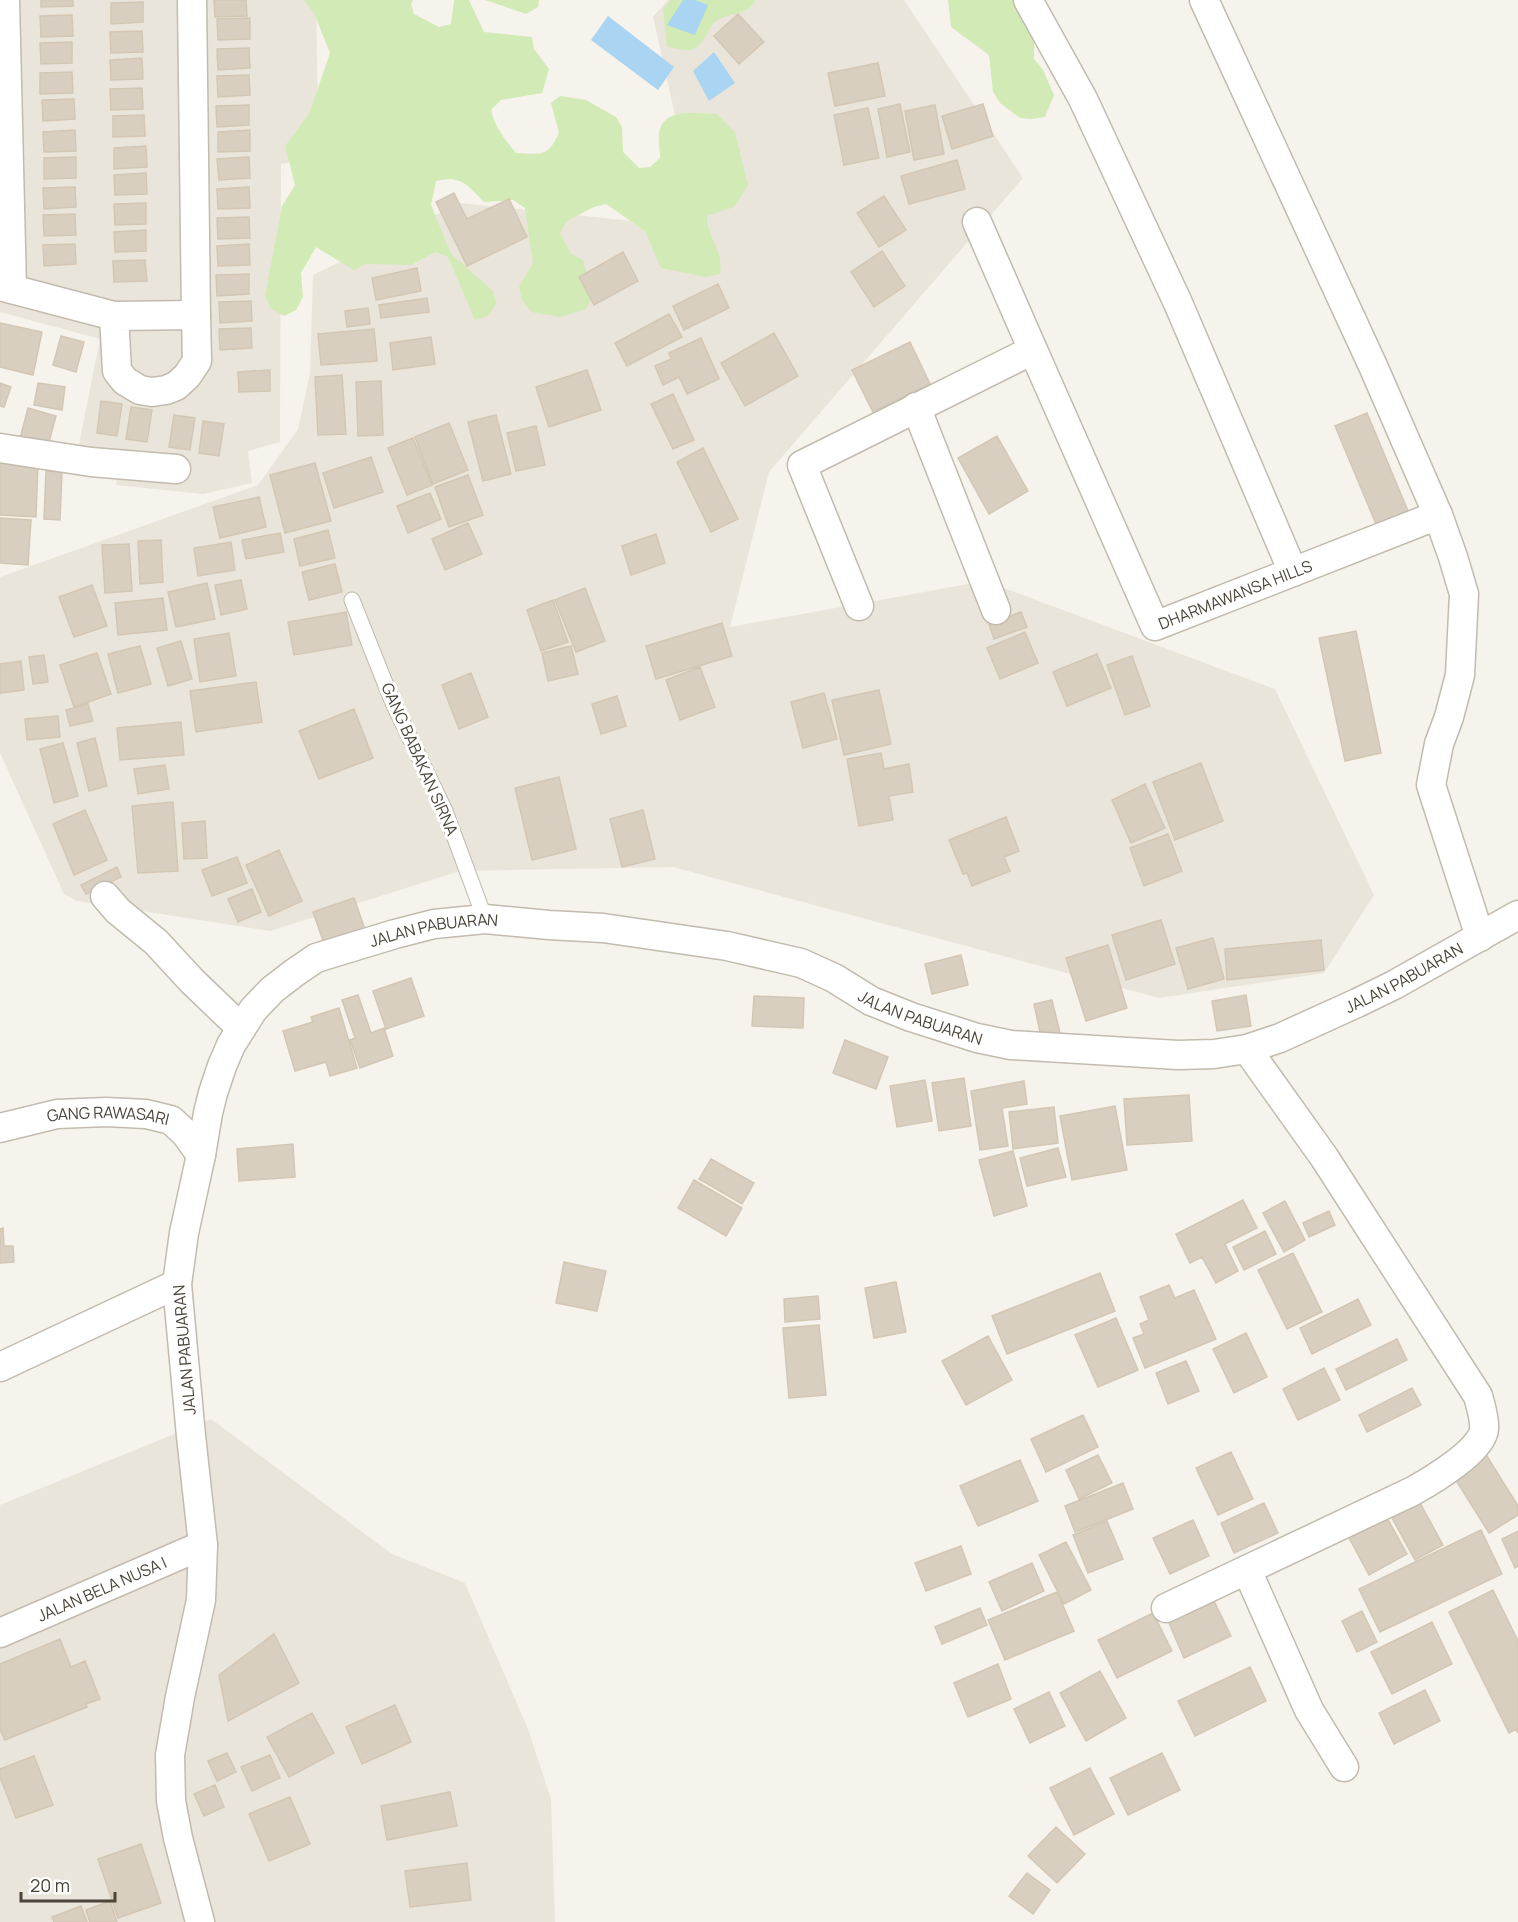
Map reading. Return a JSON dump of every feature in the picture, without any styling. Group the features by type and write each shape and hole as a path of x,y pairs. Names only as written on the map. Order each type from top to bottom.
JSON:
{"street":[{"path":"6,0 6,287 114,315 196,315"},
{"path":"114,315 117,371 125,381 140,390 152,392 176,386 187,376 197,361 192,0"},
{"path":"1028,0 1083,99 1158,260 1293,572"},
{"path":"1204,0 1368,355 1438,516 1464,594 1460,675 1439,744 1431,785 1480,937"},
{"path":"859,606 802,465 1033,350 977,222"},
{"name":"DHARMAWANSA HILLS","path":"1033,350 1155,626 1438,516"},
{"path":"916,407 996,610"},
{"path":"0,448 91,462 176,469"},
{"path":"105,896 118,911 156,942 192,981 240,1027"},
{"name":"JALAN PABUARAN","path":"200,1922 171,1802 170,1755 201,1600 203,1545 177,1284 184,1233 213,1093 240,1027 272,990 316,958 434,924 484,919 549,926 603,928 727,945 773,955 801,963 834,978 871,1001 911,1017 977,1038 1011,1045 1178,1055 1214,1054 1247,1049 1280,1038 1357,1003 1394,985 1518,915"},
{"path":"1166,1608 1428,1482 1478,1444 1485,1432 1478,1396 1324,1157 1247,1049"},
{"name":"GANG RAWASARI","path":"0,1128 57,1114 106,1112 146,1114 171,1120 186,1134 201,1155"},
{"path":"0,1367 177,1284"},
{"name":"JALAN BELA NUSA I","path":"0,1633 203,1545"},
{"path":"1247,1570 1310,1710 1344,1767"}],"lane":[{"name":"GANG BABAKAN SIRNA","path":"352,600 393,703 445,811 484,919"}],"shaded area":[{"path":"0,0 316,0 319,159 281,164 280,442 248,451 252,483 203,494 116,485 121,461 77,455 100,339 0,312"},
{"path":"668,0 904,0 1023,178 769,472 730,627 985,581 1275,689 1374,895 1324,973 1159,998 673,867 460,871 270,931 77,901 64,894 0,753 0,577 258,485 298,429 310,373 313,275 460,203 700,228 653,17"},
{"path":"211,1419 392,1554 465,1583 528,1729 551,1799 555,1922 0,1922 0,1505"}],"green space":[{"path":"304,0 413,0 411,4 414,14 439,27 451,24 454,0 469,0 484,32 532,37 534,49 549,69 542,93 501,100 491,110 498,128 516,153 538,154 551,147 559,133 551,103 560,96 586,100 616,117 622,127 623,152 639,168 650,167 660,158 659,132 663,122 669,117 684,113 717,114 735,132 748,185 734,207 707,216 710,232 720,258 720,274 706,277 661,268 645,231 606,204 594,207 567,221 560,233 571,254 583,260 593,296 586,309 560,317 531,312 522,300 519,287 533,263 525,208 513,200 484,202 463,183 445,179 436,181 431,205 451,254 493,291 496,304 488,316 475,320 448,257 435,252 411,265 366,264 354,270 316,247 301,273 303,297 296,310 284,316 271,309 265,296 282,206 295,185 285,146 309,114 330,53 314,13"},
{"path":"485,0 539,0 538,7 526,14"},
{"path":"671,0 756,0 742,12 715,22 702,42 688,50 667,47 663,9"},
{"path":"948,0 1035,0 1034,59 1043,70 1054,95 1045,117 1020,118 1000,103 993,92 989,55 951,27"}],"water":[{"path":"683,0 695,0 708,5 695,35 667,25"},
{"path":"608,16 674,67 658,90 591,40"},
{"path":"714,52 735,83 709,101 693,71"}],"building":[{"path":"41,0 73,0 73,6 41,7"},
{"path":"214,0 246,0 247,16 215,17"},
{"path":"143,2 143,22 111,24 111,3"},
{"path":"738,14 764,42 739,64 714,36"},
{"path":"72,15 73,36 41,37 40,16"},
{"path":"250,18 250,39 218,40 217,19"},
{"path":"142,31 143,52 111,53 110,32"},
{"path":"72,42 72,63 41,64 40,43"},
{"path":"249,48 250,68 218,70 217,49"},
{"path":"142,58 143,79 111,80 110,60"},
{"path":"878,63 885,96 835,106 828,73"},
{"path":"72,72 73,93 40,94 40,73"},
{"path":"249,75 250,95 218,97 217,76"},
{"path":"142,88 143,109 111,110 110,89"},
{"path":"74,99 75,119 43,121 42,100"},
{"path":"900,104 910,152 887,157 878,109"},
{"path":"983,104 993,136 952,149 942,116"},
{"path":"249,105 249,125 217,127 216,106"},
{"path":"935,105 944,154 914,160 905,111"},
{"path":"868,108 879,158 844,165 834,115"},
{"path":"144,115 145,136 113,137 113,116"},
{"path":"75,130 76,151 44,152 43,132"},
{"path":"250,130 250,151 218,152 218,132"},
{"path":"146,146 147,167 114,169 114,148"},
{"path":"76,157 76,178 44,179 44,158"},
{"path":"249,157 250,178 219,180 217,159"},
{"path":"957,160 965,189 909,204 901,176"},
{"path":"146,173 147,194 115,195 114,175"},
{"path":"75,187 76,207 44,209 43,188"},
{"path":"249,187 250,208 218,209 217,189"},
{"path":"454,193 467,219 509,199 527,237 467,266 436,202"},
{"path":"884,196 906,230 879,247 857,213"},
{"path":"146,203 146,224 115,225 114,204"},
{"path":"75,214 76,235 44,236 43,215"},
{"path":"249,217 250,238 218,239 217,218"},
{"path":"146,230 146,251 115,252 114,232"},
{"path":"75,244 76,264 44,266 43,245"},
{"path":"249,244 250,265 218,266 217,246"},
{"path":"882,251 905,286 874,307 851,272"},
{"path":"623,252 638,281 594,305 579,277"},
{"path":"145,260 147,281 114,282 113,261"},
{"path":"417,268 421,291 376,300 372,278"},
{"path":"249,274 249,294 217,296 216,275"},
{"path":"718,284 729,308 684,330 673,306"},
{"path":"427,298 429,312 381,318 379,305"},
{"path":"251,301 252,321 220,323 219,302"},
{"path":"368,308 370,324 347,327 345,311"},
{"path":"669,314 682,337 627,366 615,343"},
{"path":"0,323 42,332 33,375 0,367"},
{"path":"251,328 252,348 220,350 219,329"},
{"path":"374,329 377,361 321,365 318,334"},
{"path":"774,333 798,376 745,406 721,363"},
{"path":"61,336 84,342 76,372 53,365"},
{"path":"431,337 435,364 393,370 390,343"},
{"path":"701,338 719,379 687,394 679,377 663,385 655,366 671,359 669,353"},
{"path":"910,342 930,384 873,412 852,370"},
{"path":"270,370 270,391 239,392 238,372"},
{"path":"587,370 601,410 549,427 536,387"},
{"path":"342,375 346,434 318,435 315,377"},
{"path":"381,381 383,435 358,436 356,382"},
{"path":"0,383 11,387 4,407 0,406"},
{"path":"38,383 65,387 62,410 34,405"},
{"path":"673,394 694,440 673,449 651,404"},
{"path":"101,401 122,404 117,436 97,433"},
{"path":"131,407 152,410 147,442 126,439"},
{"path":"28,408 56,416 46,453 18,446"},
{"path":"1367,413 1408,511 1376,524 1335,426"},
{"path":"174,415 195,418 190,450 169,447"},
{"path":"496,415 511,474 483,481 468,422"},
{"path":"203,421 224,424 219,456 199,453"},
{"path":"449,423 468,470 433,484 415,437"},
{"path":"536,426 545,465 516,471 507,433"},
{"path":"997,436 1028,491 989,514 958,458"},
{"path":"413,438 432,485 407,495 388,448"},
{"path":"703,448 738,519 711,532 677,462"},
{"path":"371,457 383,492 334,508 323,473"},
{"path":"0,461 38,463 36,517 0,515"},
{"path":"315,463 331,521 285,533 270,475"},
{"path":"46,471 62,472 60,520 44,519"},
{"path":"468,475 483,515 449,527 435,487"},
{"path":"430,493 441,519 408,533 397,506"},
{"path":"259,497 266,527 220,538 213,507"},
{"path":"0,518 31,520 28,565 0,563"},
{"path":"468,523 482,554 445,570 432,539"},
{"path":"328,530 335,558 300,566 294,539"},
{"path":"280,533 284,552 246,559 242,540"},
{"path":"656,534 665,563 631,575 622,546"},
{"path":"161,540 163,582 140,584 138,541"},
{"path":"231,542 235,570 198,576 194,548"},
{"path":"129,544 132,591 105,593 102,545"},
{"path":"335,564 342,592 309,600 302,572"},
{"path":"241,580 247,609 221,615 215,585"},
{"path":"207,583 215,619 176,627 168,592"},
{"path":"92,585 107,626 74,637 59,597"},
{"path":"585,588 605,641 576,652 555,600"},
{"path":"163,598 167,630 118,635 115,603"},
{"path":"553,600 568,642 541,651 527,610"},
{"path":"346,612 352,645 294,655 288,622"},
{"path":"1021,612 1027,627 994,639 989,624"},
{"path":"722,623 732,656 656,679 646,646"},
{"path":"1356,631 1381,753 1345,761 1319,638"},
{"path":"1025,632 1038,663 1000,679 987,648"},
{"path":"229,633 236,676 200,682 194,639"},
{"path":"181,641 192,679 168,686 157,648"},
{"path":"140,646 151,684 118,693 108,654"},
{"path":"571,646 578,674 548,681 542,653"},
{"path":"97,653 111,694 74,707 60,665"},
{"path":"1097,654 1111,688 1067,706 1053,672"},
{"path":"44,655 48,682 33,684 29,657"},
{"path":"1132,656 1150,706 1125,715 1107,665"},
{"path":"21,661 24,690 0,693 0,664"},
{"path":"700,667 715,707 680,720 666,680"},
{"path":"471,673 488,717 459,729 442,685"},
{"path":"256,682 262,722 196,732 190,691"},
{"path":"879,690 891,744 844,755 832,700"},
{"path":"824,693 837,739 803,748 791,702"},
{"path":"617,696 626,726 601,734 592,704"},
{"path":"88,704 93,721 70,726 66,710"},
{"path":"354,709 373,758 319,779 299,731"},
{"path":"58,716 60,737 27,740 25,719"},
{"path":"181,722 184,755 120,760 117,728"},
{"path":"95,738 107,786 89,791 77,743"},
{"path":"63,743 78,796 54,803 40,749"},
{"path":"881,753 884,769 909,764 913,792 889,796 893,820 859,826 847,759"},
{"path":"1201,763 1223,821 1175,840 1153,782"},
{"path":"165,765 169,789 138,794 134,769"},
{"path":"559,777 576,849 532,860 515,788"},
{"path":"1145,784 1165,828 1131,843 1112,800"},
{"path":"173,802 178,871 138,873 132,806"},
{"path":"85,810 107,860 74,875 53,824"},
{"path":"643,810 655,859 622,867 610,819"},
{"path":"1006,817 1019,851 1004,857 1010,871 972,886 967,873 963,874 949,840"},
{"path":"205,821 207,858 184,859 182,823"},
{"path":"1168,834 1182,871 1144,886 1130,848"},
{"path":"279,850 302,901 269,916 246,865"},
{"path":"237,857 247,883 212,896 202,870"},
{"path":"117,867 121,877 86,894 81,885"},
{"path":"252,889 261,912 238,922 228,899"},
{"path":"354,898 368,938 327,952 313,912"},
{"path":"1161,920 1175,964 1126,980 1112,935"},
{"path":"1213,938 1224,979 1188,989 1176,948"},
{"path":"1321,940 1324,970 1227,980 1225,949"},
{"path":"1108,945 1127,1008 1086,1021 1066,958"},
{"path":"961,955 968,985 932,994 925,964"},
{"path":"411,978 424,1016 386,1029 373,991"},
{"path":"358,995 371,1033 384,1028 393,1056 360,1068 350,1040 355,1038 342,1000"},
{"path":"1246,995 1251,1026 1217,1031 1212,1001"},
{"path":"754,996 804,998 803,1028 752,1026"},
{"path":"1052,1000 1061,1037 1042,1041 1034,1004"},
{"path":"339,1008 357,1068 330,1076 326,1062 295,1071 283,1031 313,1022 311,1017"},
{"path":"845,1040 888,1057 876,1089 833,1073"},
{"path":"964,1078 971,1126 939,1131 932,1083"},
{"path":"925,1080 932,1121 897,1127 890,1086"},
{"path":"1024,1081 1027,1104 1002,1108 1008,1146 980,1150 971,1091"},
{"path":"1189,1095 1192,1141 1127,1145 1124,1099"},
{"path":"1115,1106 1127,1170 1072,1180 1060,1116"},
{"path":"1054,1107 1058,1143 1013,1149 1009,1112"},
{"path":"293,1144 295,1177 239,1181 237,1149"},
{"path":"1058,1148 1066,1177 1027,1186 1020,1158"},
{"path":"1013,1151 1027,1206 994,1216 979,1160"},
{"path":"711,1159 754,1183 742,1204 699,1179"},
{"path":"694,1180 742,1208 726,1236 678,1208"},
{"path":"1243,1200 1257,1228 1225,1244 1238,1271 1216,1283 1202,1257 1190,1263 1176,1234"},
{"path":"1285,1201 1305,1240 1284,1252 1263,1213"},
{"path":"1329,1211 1335,1225 1309,1237 1303,1223"},
{"path":"3,1228 4,1246 13,1246 14,1262 0,1263 0,1229"},
{"path":"1265,1231 1276,1254 1244,1270 1233,1247"},
{"path":"1293,1253 1322,1312 1287,1329 1258,1270"},
{"path":"564,1262 606,1271 597,1311 556,1303"},
{"path":"1100,1273 1115,1311 1007,1354 992,1316"},
{"path":"896,1282 906,1332 874,1338 865,1288"},
{"path":"1169,1285 1175,1298 1194,1290 1216,1339 1145,1368 1133,1338 1144,1334 1140,1324 1149,1320 1140,1297"},
{"path":"818,1296 820,1319 785,1322 784,1299"},
{"path":"1358,1299 1371,1325 1312,1354 1300,1328"},
{"path":"1116,1318 1138,1370 1098,1387 1075,1335"},
{"path":"819,1325 826,1395 789,1398 783,1328"},
{"path":"1246,1333 1267,1377 1234,1393 1213,1349"},
{"path":"988,1336 1012,1380 966,1405 942,1361"},
{"path":"1397,1339 1407,1360 1346,1390 1336,1369"},
{"path":"1186,1361 1199,1391 1168,1404 1156,1373"},
{"path":"1324,1368 1340,1400 1298,1420 1283,1389"},
{"path":"1412,1388 1421,1405 1367,1432 1359,1415"},
{"path":"1083,1415 1098,1447 1046,1472 1031,1439"},
{"path":"1231,1452 1253,1499 1218,1515 1196,1468"},
{"path":"1485,1453 1518,1506 1518,1515 1489,1533 1452,1474"},
{"path":"1098,1455 1112,1483 1079,1499 1066,1470"},
{"path":"1020,1460 1038,1501 978,1526 960,1486"},
{"path":"1123,1483 1133,1509 1075,1532 1065,1506"},
{"path":"1264,1503 1278,1533 1234,1553 1221,1523"},
{"path":"1420,1503 1443,1545 1415,1560 1392,1518"},
{"path":"1385,1514 1407,1554 1369,1575 1347,1534"},
{"path":"1193,1520 1209,1556 1170,1574 1153,1538"},
{"path":"1107,1521 1123,1559 1088,1573 1073,1535"},
{"path":"1481,1530 1502,1574 1380,1632 1359,1589"},
{"path":"1518,1531 1518,1566 1515,1568 1502,1539"},
{"path":"1066,1542 1091,1590 1064,1604 1039,1555"},
{"path":"961,1546 971,1574 926,1591 915,1563"},
{"path":"1032,1563 1044,1591 1002,1611 989,1582"},
{"path":"1493,1590 1518,1641 1518,1733 1516,1729 1509,1733 1449,1612"},
{"path":"1057,1592 1074,1631 1005,1660 988,1620"},
{"path":"1211,1595 1231,1636 1184,1658 1166,1616"},
{"path":"980,1608 987,1625 942,1644 935,1627"},
{"path":"1362,1611 1377,1642 1357,1652 1342,1621"},
{"path":"1153,1613 1172,1651 1117,1678 1098,1640"},
{"path":"1432,1622 1452,1664 1392,1694 1371,1652"},
{"path":"274,1634 299,1683 228,1721 219,1675"},
{"path":"60,1639 71,1667 85,1661 100,1699 86,1704 87,1707 5,1740 0,1729 0,1664"},
{"path":"998,1664 1011,1699 968,1717 954,1683"},
{"path":"1250,1667 1266,1701 1195,1736 1178,1701"},
{"path":"1100,1671 1126,1718 1086,1741 1060,1693"},
{"path":"1425,1690 1440,1721 1394,1744 1379,1713"},
{"path":"1049,1692 1065,1726 1030,1743 1014,1709"},
{"path":"395,1705 411,1742 362,1764 346,1727"},
{"path":"312,1713 334,1753 289,1777 267,1737"},
{"path":"227,1753 236,1772 217,1781 208,1761"},
{"path":"1162,1753 1180,1790 1128,1815 1110,1778"},
{"path":"270,1755 280,1778 252,1791 241,1767"},
{"path":"34,1756 53,1805 16,1818 0,1777 0,1769"},
{"path":"1090,1768 1114,1814 1074,1835 1050,1788"},
{"path":"215,1785 224,1807 204,1816 194,1794"},
{"path":"450,1792 457,1826 387,1840 381,1806"},
{"path":"290,1797 310,1844 269,1861 249,1814"},
{"path":"1056,1827 1085,1854 1057,1883 1028,1856"},
{"path":"141,1844 161,1903 118,1918 98,1859"},
{"path":"467,1863 471,1900 410,1907 405,1871"},
{"path":"1027,1873 1050,1890 1033,1914 1009,1896"},
{"path":"110,1901 117,1922 90,1922 86,1910"},
{"path":"81,1906 87,1922 54,1922 52,1917"}]}
